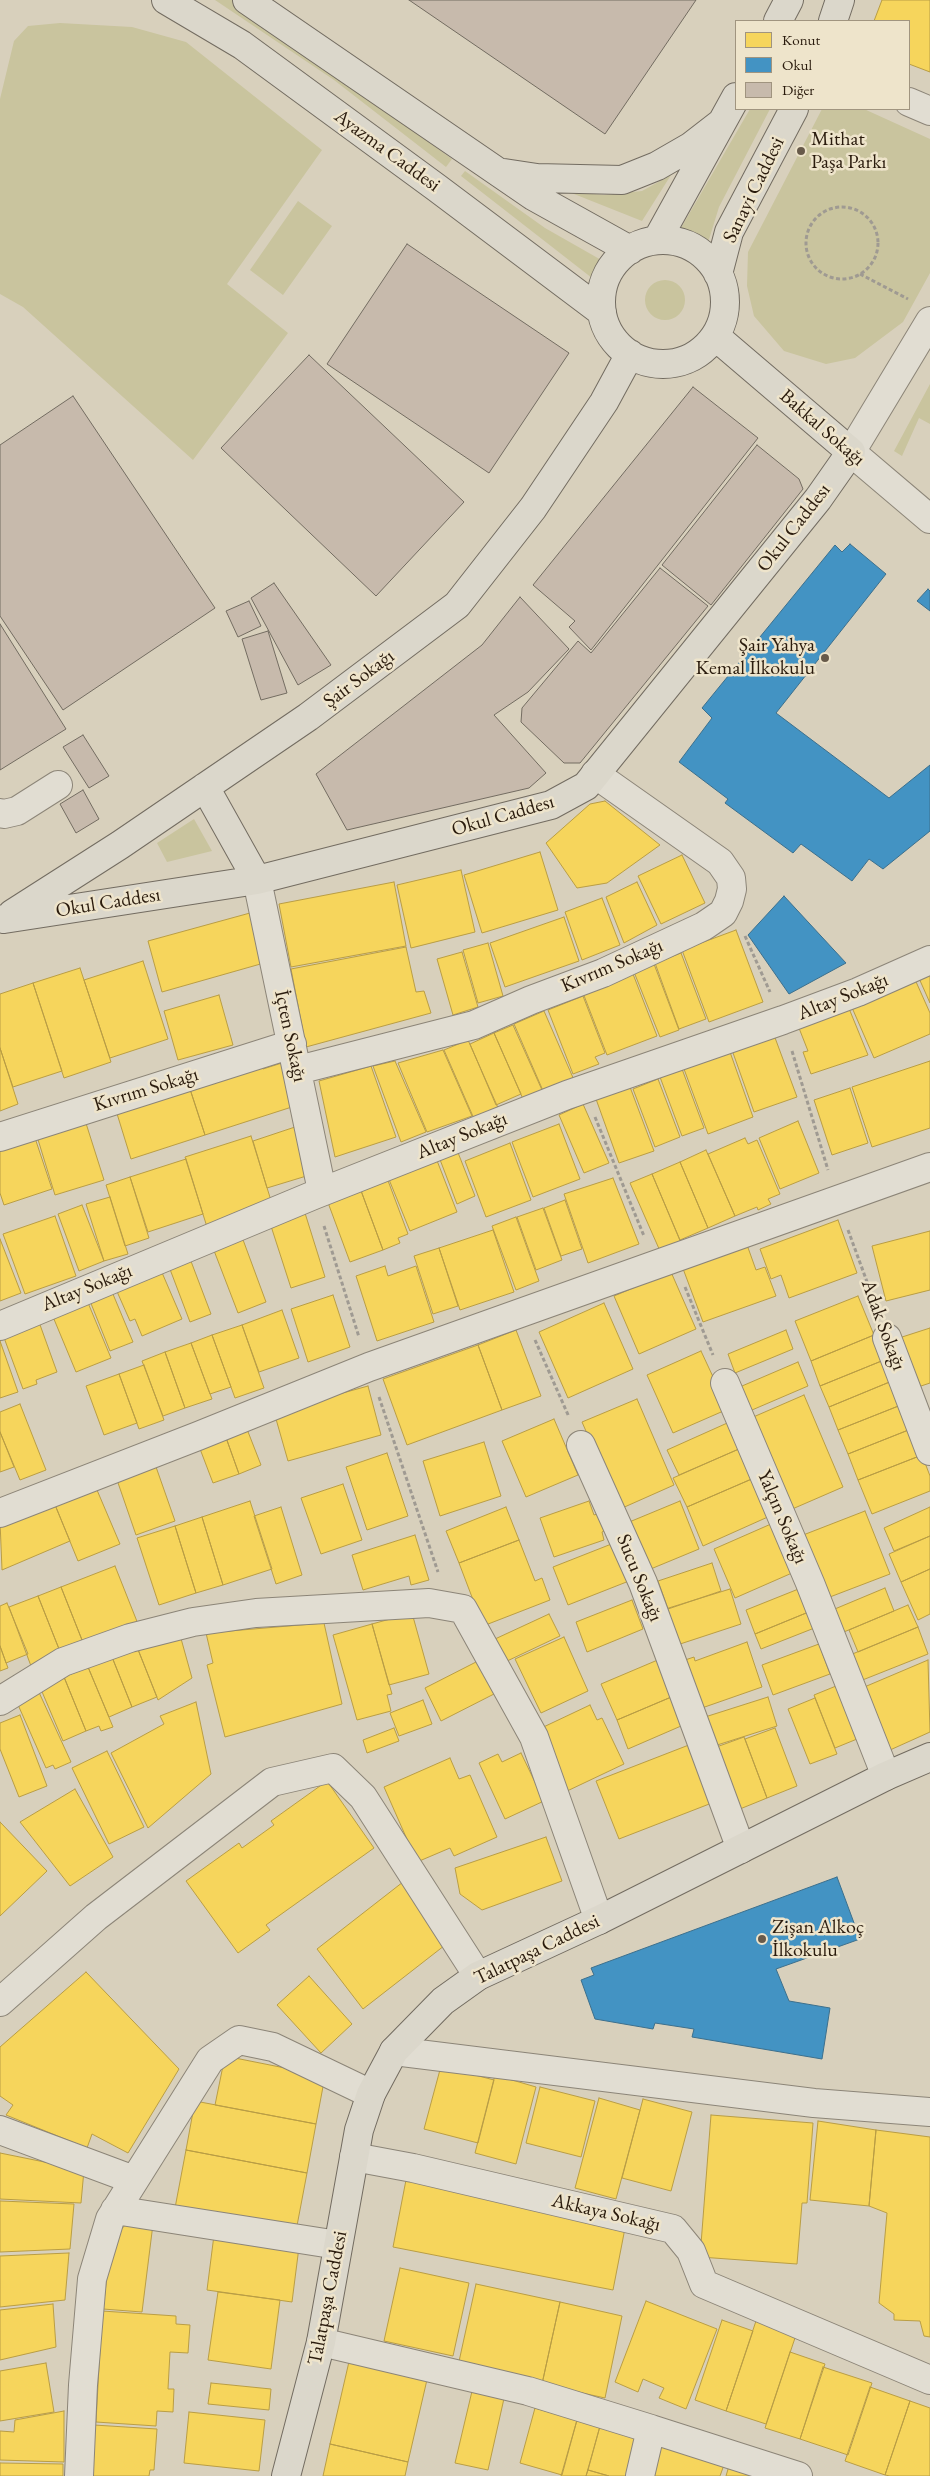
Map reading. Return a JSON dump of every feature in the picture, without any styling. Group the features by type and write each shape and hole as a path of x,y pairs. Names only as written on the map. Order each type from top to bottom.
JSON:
{"main road":[{"name":"Ayazma Caddesi","path":"166,0 242,45 602,312"},
{"path":"247,0 533,196 630,250"},
{"path":"779,20 789,0"},
{"path":"832,20 840,0"},
{"path":"657,240 735,99"},
{"name":"Sanayi Caddesi","path":"718,274 729,232 793,110"},
{"path":"497,172 537,178 622,180 657,166 690,147 721,123"},
{"path":"657,240 675,241 693,247 708,259 718,274 724,294 723,316 714,336 704,348 691,357 676,362 660,364 644,361 630,354 616,343 606,328 602,312 601,295 605,279 613,265 630,250 639,244 657,240"},
{"name":"Bakkal Sokağı","path":"714,336 852,452"},
{"name":"Şair Sokağı","path":"1,918 205,787 308,717 457,605 532,508 604,402 630,354"},
{"name":"Okul Caddesı","path":"1,918 257,880 552,805 586,786 818,499 852,452"},
{"path":"205,787 257,880"},
{"name":"Talatpaşa Caddesi","path":"286,2476 321,2342 359,2130 371,2094 394,2051 443,2001 478,1976 599,1920 886,1776 930,1757"}],"street":[{"path":"910,102 930,112"},
{"path":"852,452 930,321"},
{"name":"Bakkal Sokağı","path":"852,452 930,520"},
{"path":"596,774 720,862 731,878 732,889 729,901"},
{"path":"0,813 17,811 58,785"},
{"name":"İçten Sokağı","path":"257,880 298,1070 318,1193"},
{"name":"Kıvrım Sokağı","path":"298,1070 474,1025 531,1000 603,973 704,926 723,913 729,901"},
{"name":"Altay Sokağı","path":"0,1326 318,1193 583,1089 858,992 930,960"},
{"name":"Kıvrım Sokağı","path":"0,1137 292,1044"},
{"path":"0,1513 369,1367 930,1167"},
{"name":"Adak Sokağı","path":"887,1338 930,1451"},
{"name":"Yalçın Sokağı","path":"725,1383 810,1583 886,1776"},
{"name":"Sucu Sokağı","path":"581,1445 643,1583 741,1849"},
{"path":"0,1701 63,1662 130,1638 193,1622 256,1613 429,1604 463,1609 534,1737 599,1920"},
{"path":"0,2002 96,1917 272,1782 333,1768 363,1797 478,1976"},
{"path":"79,2476 83,2385 92,2279 110,2219 210,2060 239,2040 273,2047 371,2094"},
{"path":"394,2051 814,2103 930,2112"},
{"path":"0,2130 134,2180"},
{"name":"Akkaya Sokağı","path":"354,2157 413,2168 673,2229 691,2251 704,2284 930,2380"},
{"path":"115,2210 338,2245"},
{"path":"321,2342 528,2392 798,2476"},
{"path":"640,2476 651,2429"}],"path":[{"path":"860,274 870,266 875,256 876,235 872,225 866,216 856,210 844,207 832,208 812,222 807,233 806,245 812,262 825,275 837,279 860,274 912,301"},
{"name":"Adak Sokağı","path":"729,901 783,1020 837,1199 887,1338"},
{"path":"583,1089 725,1383"},
{"path":"318,1193 369,1367 449,1607"},
{"path":"522,1312 581,1445"}],"shaded area":[{"path":"215,0 233,0 452,159 446,167 334,80"},
{"path":"60,23 132,27 186,42 322,150 227,284 288,333 193,460 23,307 0,294 0,99 14,41 28,26"},
{"path":"749,110 769,110 719,207 707,246 678,233"},
{"path":"821,110 866,110 930,139 930,273 903,322 855,358 826,364 784,351 754,316 747,286 748,252"},
{"path":"465,171 545,228 603,261 592,278 461,176"},
{"path":"671,175 642,221 569,192 604,195 642,191"},
{"path":"298,201 332,226 283,295 250,270"},
{"path":"669,280 676,283 682,289 685,300 684,308 676,317 669,320 661,320 654,317 646,308 645,296 648,289 657,281"},
{"path":"930,384 930,424 919,418 902,456 894,451"},
{"path":"194,819 212,851 167,862 157,843"}],"building: Konut":[{"path":"882,0 930,0 930,72 910,64 910,20 874,20"},
{"path":"605,801 660,845 607,883 577,888 546,843 590,804"},
{"path":"540,852 558,910 482,933 464,875"},
{"path":"682,855 705,903 661,924 638,876"},
{"path":"461,870 475,932 411,948 397,885"},
{"path":"394,882 406,946 291,967 279,904"},
{"path":"637,882 657,925 624,943 606,897"},
{"path":"602,898 620,945 582,960 565,912"},
{"path":"250,913 264,963 162,992 148,941"},
{"path":"564,917 579,961 505,987 490,943"},
{"path":"736,930 763,1002 709,1022 682,950"},
{"path":"488,943 503,996 478,1003 463,950"},
{"path":"406,947 416,992 424,991 431,1013 306,1047 291,969"},
{"path":"462,952 478,1007 453,1015 437,959"},
{"path":"681,953 706,1019 679,1029 655,963"},
{"path":"143,961 168,1039 110,1058 84,980"},
{"path":"654,964 679,1030 660,1037 634,972"},
{"path":"80,968 111,1062 64,1078 33,983"},
{"path":"930,971 930,1003 918,976"},
{"path":"633,974 657,1036 607,1055 583,993"},
{"path":"913,975 930,1013 930,1034 874,1058 850,1003"},
{"path":"33,983 62,1071 13,1087 0,1048 0,994"},
{"path":"219,995 233,1045 178,1060 164,1011"},
{"path":"583,996 605,1053 595,1057 599,1064 573,1074 548,1010"},
{"path":"848,1006 868,1055 811,1074 803,1052 808,1051 797,1023"},
{"path":"544,1011 574,1080 544,1093 514,1024"},
{"path":"513,1025 542,1090 523,1099 494,1033"},
{"path":"494,1033 521,1094 496,1105 470,1044"},
{"path":"774,1035 797,1097 754,1112 732,1050"},
{"path":"468,1040 499,1110 475,1121 444,1050"},
{"path":"0,1048 18,1104 0,1111"},
{"path":"443,1050 472,1116 427,1132 398,1063"},
{"path":"730,1052 753,1117 708,1134 684,1069"},
{"path":"395,1061 426,1132 401,1142 373,1066"},
{"path":"930,1061 930,1128 872,1147 852,1087"},
{"path":"285,1062 298,1105 205,1135 189,1086 262,1063 263,1069"},
{"path":"371,1066 396,1137 335,1157 319,1081"},
{"path":"682,1069 704,1128 682,1136 660,1077"},
{"path":"658,1079 680,1137 655,1147 633,1089"},
{"path":"189,1086 205,1135 131,1159 114,1104"},
{"path":"630,1087 654,1151 619,1163 596,1099"},
{"path":"850,1088 868,1143 832,1155 814,1100"},
{"path":"583,1104 609,1163 584,1173 559,1115"},
{"path":"84,1117 104,1180 55,1195 36,1133"},
{"path":"798,1121 819,1173 780,1189 759,1138"},
{"path":"559,1124 580,1179 533,1197 512,1142"},
{"path":"298,1126 313,1174 267,1188 253,1141"},
{"path":"34,1135 52,1189 4,1205 0,1193 0,1146"},
{"path":"251,1136 273,1207 207,1227 185,1157"},
{"path":"745,1138 748,1144 757,1140 780,1194 768,1199 771,1204 758,1210 757,1207 735,1216 708,1154"},
{"path":"510,1143 531,1200 486,1217 465,1161"},
{"path":"457,1150 475,1196 457,1204 439,1157"},
{"path":"706,1150 735,1216 708,1228 680,1162"},
{"path":"436,1158 457,1212 410,1231 388,1177"},
{"path":"186,1159 203,1214 148,1232 130,1177"},
{"path":"680,1162 708,1228 680,1240 652,1174"},
{"path":"652,1174 681,1243 660,1251 630,1183"},
{"path":"130,1177 149,1238 125,1246 106,1185"},
{"path":"387,1178 408,1234 398,1238 400,1243 383,1250 360,1188"},
{"path":"613,1178 639,1244 588,1263 564,1194"},
{"path":"360,1188 383,1250 350,1262 327,1200"},
{"path":"110,1197 128,1254 104,1261 86,1204"},
{"path":"565,1200 582,1249 561,1256 544,1208"},
{"path":"82,1205 104,1261 79,1271 58,1214"},
{"path":"543,1208 562,1260 536,1270 517,1217"},
{"path":"305,1213 325,1277 291,1288 270,1223"},
{"path":"55,1216 76,1276 25,1294 3,1234"},
{"path":"516,1217 539,1281 516,1290 492,1226"},
{"path":"838,1220 857,1273 789,1298 781,1275 771,1279 760,1249"},
{"path":"493,1230 514,1292 460,1310 439,1248"},
{"path":"930,1231 930,1290 886,1301 872,1246"},
{"path":"242,1237 266,1302 238,1313 213,1248"},
{"path":"0,1239 21,1293 0,1301"},
{"path":"746,1242 756,1270 765,1267 776,1296 703,1322 682,1266"},
{"path":"439,1248 458,1306 433,1314 414,1256"},
{"path":"189,1256 211,1314 190,1322 168,1264"},
{"path":"385,1266 388,1276 416,1266 434,1322 377,1341 356,1276"},
{"path":"160,1268 182,1319 142,1336 135,1319 130,1321 115,1287"},
{"path":"671,1272 696,1329 639,1354 614,1296"},
{"path":"110,1287 133,1342 110,1351 88,1296"},
{"path":"333,1295 350,1347 308,1362 291,1309"},
{"path":"858,1296 874,1335 811,1361 795,1321"},
{"path":"86,1298 111,1358 76,1372 51,1312"},
{"path":"604,1303 633,1369 568,1398 539,1332"},
{"path":"282,1310 299,1358 259,1372 242,1325"},
{"path":"39,1322 57,1372 36,1380 37,1384 23,1389 3,1335"},
{"path":"242,1325 264,1388 235,1398 212,1335"},
{"path":"930,1328 930,1383 915,1388 899,1338"},
{"path":"516,1330 541,1396 502,1410 478,1345"},
{"path":"786,1330 793,1349 735,1373 728,1354"},
{"path":"212,1335 231,1387 210,1394 191,1343"},
{"path":"874,1335 884,1360 820,1386 811,1361"},
{"path":"0,1341 18,1392 0,1398"},
{"path":"191,1343 212,1399 185,1408 165,1352"},
{"path":"478,1345 502,1410 407,1445 383,1379"},
{"path":"701,1351 728,1409 673,1433 647,1375"},
{"path":"165,1352 185,1408 163,1416 142,1361"},
{"path":"884,1360 892,1381 829,1407 820,1386"},
{"path":"798,1362 808,1386 745,1413 735,1389"},
{"path":"144,1365 164,1420 139,1429 119,1374"},
{"path":"119,1374 137,1423 104,1435 86,1386"},
{"path":"892,1381 901,1405 838,1430 829,1407"},
{"path":"368,1386 381,1435 288,1461 274,1412"},
{"path":"804,1395 843,1487 790,1510 751,1418"},
{"path":"637,1399 674,1485 620,1509 582,1422"},
{"path":"20,1404 46,1470 20,1480 0,1432 0,1412"},
{"path":"901,1405 911,1429 848,1454 838,1430"},
{"path":"554,1419 578,1475 526,1497 502,1441"},
{"path":"734,1420 746,1446 679,1475 667,1450"},
{"path":"245,1424 261,1465 239,1474 224,1432"},
{"path":"911,1429 922,1455 858,1480 848,1454"},
{"path":"0,1432 14,1467 0,1472"},
{"path":"224,1432 239,1474 213,1483 197,1441"},
{"path":"484,1442 501,1496 440,1516 423,1461"},
{"path":"741,1448 754,1478 687,1507 673,1478"},
{"path":"387,1453 408,1516 367,1530 346,1467"},
{"path":"922,1455 930,1476 930,1491 872,1514 858,1480"},
{"path":"155,1464 175,1521 136,1535 116,1477"},
{"path":"754,1478 770,1516 703,1546 687,1507"},
{"path":"94,1483 120,1544 78,1561 53,1500"},
{"path":"343,1484 362,1540 321,1554 301,1498"},
{"path":"53,1500 70,1541 2,1570 0,1521"},
{"path":"250,1501 272,1569 223,1585 202,1517"},
{"path":"589,1501 594,1515 600,1513 606,1530 602,1532 604,1540 554,1557 540,1518"},
{"path":"680,1501 699,1549 641,1573 622,1525"},
{"path":"281,1507 302,1575 276,1584 254,1516"},
{"path":"506,1507 519,1540 459,1563 446,1531"},
{"path":"930,1507 930,1536 894,1551 884,1528"},
{"path":"865,1511 890,1574 822,1600 798,1537"},
{"path":"202,1517 223,1585 196,1593 175,1526"},
{"path":"771,1524 792,1573 735,1598 714,1549"},
{"path":"175,1526 196,1593 159,1605 137,1538"},
{"path":"415,1535 429,1580 411,1585 409,1576 363,1590 352,1555"},
{"path":"930,1536 930,1569 901,1582 889,1554"},
{"path":"519,1540 535,1581 542,1578 550,1600 483,1626 459,1563"},
{"path":"614,1543 629,1581 568,1605 553,1567"},
{"path":"712,1563 721,1591 668,1609 658,1581"},
{"path":"115,1566 138,1624 84,1645 61,1587"},
{"path":"930,1569 930,1614 918,1620 901,1582"},
{"path":"61,1587 84,1645 61,1654 38,1596"},
{"path":"801,1588 811,1611 755,1634 746,1610"},
{"path":"885,1588 894,1611 839,1634 830,1611"},
{"path":"730,1589 741,1624 671,1647 659,1611"},
{"path":"38,1596 61,1654 31,1666 9,1607"},
{"path":"632,1600 643,1629 587,1652 576,1622"},
{"path":"7,1603 28,1654 6,1663 0,1646 0,1606"},
{"path":"908,1605 918,1627 858,1652 849,1630"},
{"path":"811,1611 817,1627 761,1649 755,1634"},
{"path":"412,1613 429,1674 389,1685 372,1624"},
{"path":"549,1614 560,1636 505,1662 495,1639"},
{"path":"324,1623 342,1704 225,1737 207,1665 213,1663 206,1633"},
{"path":"372,1624 392,1694 387,1695 391,1711 357,1720 333,1635"},
{"path":"918,1627 928,1654 860,1681 850,1655"},
{"path":"180,1635 192,1678 158,1700 137,1647"},
{"path":"564,1637 588,1691 541,1713 515,1659"},
{"path":"747,1642 762,1687 699,1709 682,1661 694,1657 695,1661"},
{"path":"819,1644 830,1674 773,1695 762,1665"},
{"path":"0,1646 8,1668 0,1671"},
{"path":"137,1647 157,1697 132,1707 112,1657"},
{"path":"112,1657 132,1707 109,1717 88,1667"},
{"path":"660,1659 676,1695 617,1720 601,1684"},
{"path":"928,1660 930,1732 890,1750 862,1688"},
{"path":"478,1661 494,1694 441,1721 425,1688"},
{"path":"88,1667 113,1727 101,1731 99,1726 86,1731 64,1677"},
{"path":"64,1677 86,1731 63,1741 40,1687"},
{"path":"841,1684 862,1737 835,1748 814,1695"},
{"path":"37,1688 71,1762 55,1769 53,1765 46,1768 15,1698"},
{"path":"676,1695 688,1723 628,1749 617,1720"},
{"path":"768,1697 777,1726 714,1746 705,1717"},
{"path":"815,1698 837,1754 810,1764 788,1709"},
{"path":"423,1700 432,1724 399,1736 390,1713"},
{"path":"196,1702 211,1774 148,1828 111,1753 164,1724 160,1716"},
{"path":"590,1705 597,1720 602,1718 624,1764 565,1792 535,1731"},
{"path":"20,1715 47,1786 19,1797 0,1749 0,1723"},
{"path":"394,1728 399,1741 367,1753 363,1740"},
{"path":"775,1728 797,1786 767,1798 745,1739"},
{"path":"744,1737 767,1798 735,1811 711,1749"},
{"path":"694,1743 717,1801 619,1839 596,1781"},
{"path":"107,1751 144,1827 109,1844 72,1768"},
{"path":"521,1753 544,1801 505,1819 479,1763 498,1754 502,1762"},
{"path":"450,1758 459,1779 470,1775 497,1837 454,1856 450,1848 417,1862 384,1787"},
{"path":"327,1781 374,1848 266,1925 270,1930 238,1953 186,1881 239,1843 242,1848 274,1825 271,1821"},
{"path":"75,1789 113,1857 70,1886 20,1822"},
{"path":"0,1822 47,1871 0,1916"},
{"path":"546,1837 562,1881 482,1910 460,1894 455,1868"},
{"path":"403,1882 449,1942 363,2009 317,1949"},
{"path":"86,1972 179,2069 128,2153 92,2134 87,2148 6,2115 13,2105 0,2096 0,2047"},
{"path":"309,1976 352,2024 321,2053 277,2005"},
{"path":"225,2056 325,2076 316,2124 215,2105"},
{"path":"441,2066 494,2080 478,2143 424,2129"},
{"path":"495,2075 536,2087 516,2164 475,2153"},
{"path":"540,2087 595,2101 581,2157 526,2143"},
{"path":"599,2098 640,2110 616,2199 575,2188"},
{"path":"643,2099 692,2112 671,2191 622,2178"},
{"path":"195,2101 316,2124 307,2173 186,2150"},
{"path":"711,2115 813,2123 807,2203 802,2203 797,2264 700,2257"},
{"path":"818,2121 876,2130 869,2206 810,2200"},
{"path":"876,2130 930,2137 930,2337 924,2336 920,2321 894,2320 894,2314 879,2303 887,2213 869,2206"},
{"path":"186,2150 307,2173 296,2231 175,2208"},
{"path":"0,2153 84,2170 81,2203 0,2199"},
{"path":"406,2180 626,2223 613,2290 393,2247"},
{"path":"0,2201 74,2204 70,2249 0,2252"},
{"path":"130,2219 153,2224 142,2312 103,2309 111,2242"},
{"path":"214,2235 299,2247 292,2302 207,2290"},
{"path":"69,2253 65,2300 0,2307 0,2256"},
{"path":"400,2268 469,2283 453,2356 384,2341"},
{"path":"476,2284 560,2302 542,2384 458,2366"},
{"path":"218,2292 280,2300 271,2369 208,2360"},
{"path":"646,2301 717,2329 686,2409 659,2398 664,2388 643,2379 638,2392 615,2382"},
{"path":"560,2302 622,2316 605,2398 542,2384"},
{"path":"53,2304 56,2347 0,2360 0,2310"},
{"path":"102,2311 176,2316 176,2324 190,2325 188,2353 170,2352 168,2389 174,2389 173,2412 157,2411 156,2426 96,2422"},
{"path":"722,2320 753,2331 726,2411 695,2400"},
{"path":"756,2321 796,2335 766,2424 726,2411"},
{"path":"790,2352 825,2364 800,2439 765,2428"},
{"path":"351,2353 429,2371 408,2462 330,2444"},
{"path":"46,2363 54,2412 0,2421 0,2371"},
{"path":"823,2367 872,2383 848,2455 800,2439"},
{"path":"211,2383 271,2389 269,2410 208,2404"},
{"path":"473,2387 505,2394 488,2470 455,2463"},
{"path":"870,2387 910,2401 885,2475 845,2461"},
{"path":"910,2401 930,2408 930,2476 885,2475"},
{"path":"535,2408 577,2420 562,2475 520,2463"},
{"path":"64,2411 64,2462 0,2460 0,2431 14,2432 15,2420"},
{"path":"189,2412 265,2420 259,2471 184,2463"},
{"path":"602,2419 586,2476 561,2476 577,2420"},
{"path":"602,2419 641,2430 628,2476 609,2476 588,2470"},
{"path":"94,2425 157,2429 154,2470 150,2470 149,2476 91,2476"},
{"path":"663,2440 725,2462 720,2476 651,2476"},
{"path":"330,2444 408,2462 405,2476 323,2476"},
{"path":"731,2459 780,2476 726,2476"},
{"path":"0,2463 63,2464 63,2476 0,2476"},
{"path":"588,2470 609,2476 586,2476"}],"building: Okul":[{"path":"850,544 886,574 776,713 889,798 930,765 930,831 883,869 869,859 852,881 801,844 793,853 725,803 728,799 679,762 712,718 702,708 835,545 842,552"},
{"path":"928,589 930,591 930,611 917,601"},
{"path":"784,896 846,963 789,994 748,935"},
{"path":"837,1877 860,1939 776,1969 789,2001 830,2008 822,2059 692,2037 694,2029 655,2023 653,2029 595,2019 581,1980 594,1975 591,1968"}],"building: Diğer":[{"path":"409,0 696,0 605,134"},
{"path":"407,244 569,353 489,473 327,364"},
{"path":"309,355 464,502 376,596 221,448"},
{"path":"693,387 758,438 591,650 569,627 575,621 533,585"},
{"path":"73,396 215,608 63,710 0,616 0,445"},
{"path":"757,445 799,479 803,489 711,605 662,565"},
{"path":"660,568 708,606 580,763 564,763 521,722 522,708 578,641 591,653"},
{"path":"274,583 331,665 298,685 251,598"},
{"path":"520,597 569,649 528,692 494,715 546,773 529,788 347,830 316,774 482,645"},
{"path":"249,601 261,626 238,637 226,611"},
{"path":"0,624 66,729 0,770"},
{"path":"268,631 287,693 261,700 242,639"},
{"path":"83,735 109,776 89,788 63,747"},
{"path":"83,790 99,819 76,833 60,804"}],"place":[{"name":"Mithat Paşa Parkı","path":"801,151"},
{"name":"Şair Yahya Kemal İlkokulu","path":"825,658"},
{"name":"Zişan Alkoç İlkokulu","path":"762,1939"}]}
